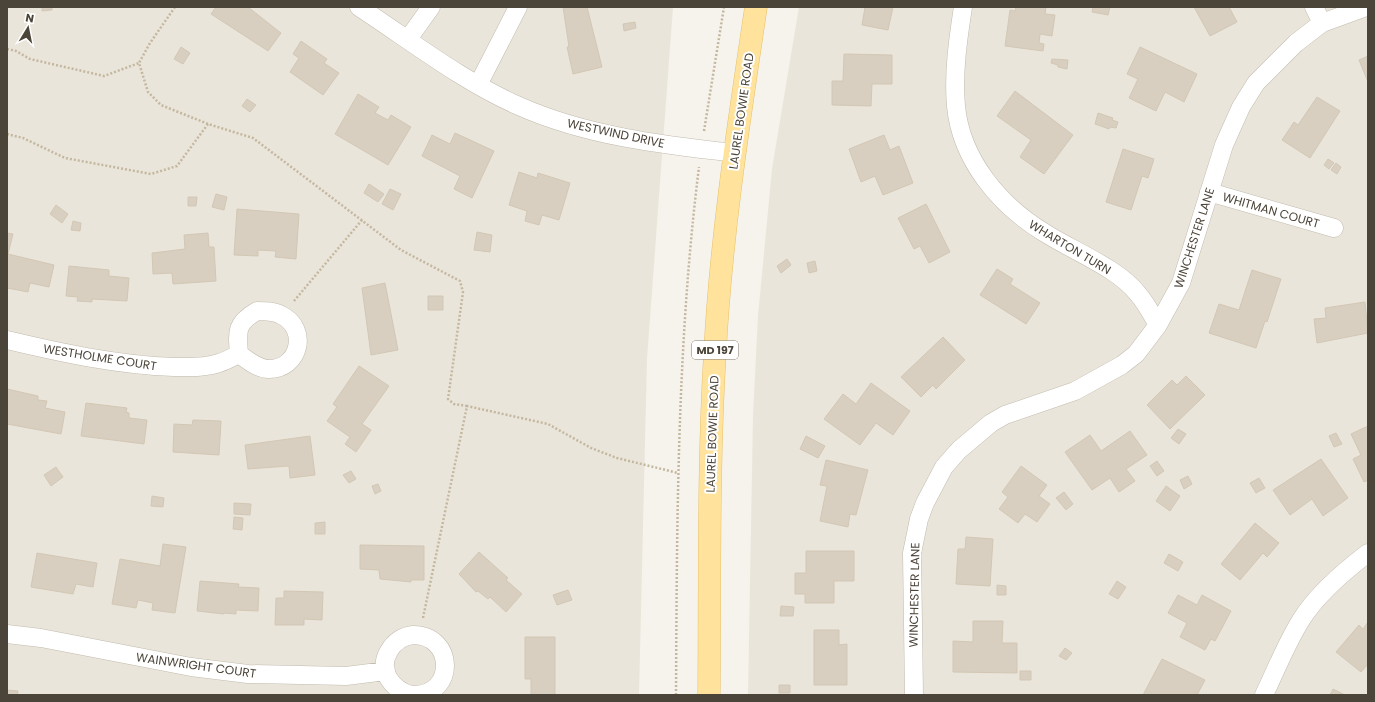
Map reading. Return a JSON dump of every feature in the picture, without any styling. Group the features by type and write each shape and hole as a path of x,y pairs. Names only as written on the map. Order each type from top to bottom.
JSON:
{"main road":[{"name":"LAUREL BOWIE ROAD","path":"709,695 710,491 714,358 735,153 756,7"}],"street":[{"name":"WESTWIND DRIVE","path":"359,7 478,85 519,106 554,120 597,132 735,153"},
{"path":"408,39 431,7"},
{"path":"478,85 518,7"},
{"name":"WHARTON TURN","path":"963,7 956,81 956,108 964,138 974,162 992,190 1006,204 1045,234 1103,266 1125,282 1138,293 1158,324"},
{"path":"1314,7 1322,23"},
{"name":"WINCHESTER LANE","path":"914,695 912,552 918,524 925,503 944,467 970,441 991,423 1004,415 1075,391 1122,366 1136,354 1158,324 1181,283 1224,145 1241,107 1256,83 1281,56 1322,23 1366,7"},
{"name":"WHITMAN COURT","path":"1209,192 1334,228"},
{"path":"257,311 269,311 282,315 293,324 298,335 298,347 293,357 285,366 269,369 253,364 239,354 237,337 238,328 246,317 257,311"},
{"name":"WESTHOLME COURT","path":"7,340 92,358 145,366 186,367 219,364 239,354"},
{"path":"1264,695 1285,648 1301,619 1332,583 1368,553"},
{"name":"WAINWRIGHT COURT","path":"7,634 41,638 191,667 248,674 346,676 386,671"},
{"path":"420,635 436,643 445,660 446,669 437,686 430,692 413,695 402,692 394,687 386,671 387,657 394,644 401,638 420,635"}],"path":[{"path":"7,49 16,51 30,59 104,76 139,64 150,43 175,7"},
{"path":"676,695 678,473 681,361 686,284 701,149 724,7"},
{"path":"139,64 148,92 161,105 208,124 253,138 401,250 460,281 463,292 448,399 454,404 548,424 591,448 617,458 678,473"},
{"path":"7,134 23,138 65,158 151,174 177,166 208,124"},
{"path":"282,315 362,220"},
{"path":"420,635 467,406"}],"shaded area":[{"path":"7,7 673,7 647,359 639,695 7,695"},
{"path":"799,7 1368,7 1368,695 748,695 753,415 758,316 772,169"}],"building":[{"path":"42,7 52,7 52,10 42,11"},
{"path":"216,7 248,7 281,33 268,51 211,14"},
{"path":"563,7 587,7 602,67 573,74 567,47 569,47"},
{"path":"865,7 893,7 888,30 862,25"},
{"path":"1016,7 1046,7 1045,14 1055,15 1052,36 1040,34 1039,43 1044,44 1043,51 1005,46 1010,10 1015,11"},
{"path":"1093,7 1110,7 1108,15 1092,12"},
{"path":"1194,7 1229,7 1237,22 1210,36"},
{"path":"635,22 636,28 624,31 623,24"},
{"path":"301,41 327,59 324,63 339,73 323,95 290,72 299,58 293,54"},
{"path":"181,47 190,53 183,64 174,59"},
{"path":"1140,47 1197,74 1184,102 1165,92 1156,111 1129,98 1138,79 1127,74"},
{"path":"844,54 892,55 892,84 872,84 871,106 832,105 832,81 843,81"},
{"path":"1368,56 1368,82 1359,60"},
{"path":"1052,59 1068,60 1067,69 1058,67 1058,65 1051,63"},
{"path":"1015,91 1073,135 1044,174 1020,157 1031,140 997,116"},
{"path":"358,94 379,107 375,113 388,120 391,115 411,127 388,165 335,134"},
{"path":"1317,97 1340,111 1310,158 1282,140 1294,122 1298,125"},
{"path":"247,99 256,105 250,112 242,106"},
{"path":"1098,113 1113,118 1112,120 1118,122 1116,128 1110,127 1109,129 1095,124"},
{"path":"455,133 494,151 472,198 454,189 460,176 422,156 432,135 450,144"},
{"path":"884,135 890,150 899,146 913,183 883,195 875,176 861,182 849,149"},
{"path":"1123,149 1154,159 1148,178 1142,176 1131,210 1106,202"},
{"path":"1328,159 1334,163 1329,169 1324,165"},
{"path":"1336,163 1341,167 1337,174 1331,170"},
{"path":"519,172 537,178 538,173 570,183 559,220 542,215 539,225 525,221 527,211 509,205"},
{"path":"369,184 384,194 378,202 364,193"},
{"path":"390,189 401,194 393,210 382,204"},
{"path":"216,194 227,197 224,210 212,207"},
{"path":"188,197 197,197 196,206 188,206"},
{"path":"926,204 950,252 929,263 920,246 914,249 898,218"},
{"path":"56,205 68,214 62,223 50,214"},
{"path":"237,209 299,214 296,259 275,257 276,251 258,250 258,256 234,255"},
{"path":"73,221 81,223 80,231 71,230"},
{"path":"477,232 492,235 490,252 474,250"},
{"path":"7,233 13,234 8,254 54,265 49,287 30,283 28,292 7,288"},
{"path":"208,233 209,247 214,247 216,281 173,284 172,273 153,274 152,253 185,249 184,235"},
{"path":"787,259 791,265 781,273 777,266"},
{"path":"815,261 817,271 809,273 807,263"},
{"path":"69,266 109,270 109,276 129,278 127,301 92,299 92,302 77,301 78,297 66,296"},
{"path":"997,269 1013,279 1010,284 1040,303 1026,324 980,295"},
{"path":"1252,270 1281,279 1267,322 1265,321 1256,348 1209,333 1219,304 1239,310"},
{"path":"385,283 398,350 371,355 362,288"},
{"path":"428,296 443,296 443,310 428,310"},
{"path":"1365,302 1368,333 1317,343 1314,319 1326,318 1325,308"},
{"path":"943,337 965,360 936,389 933,385 921,397 901,377"},
{"path":"359,366 389,386 362,424 371,430 356,452 345,444 350,437 327,421 337,407 333,404"},
{"path":"1186,376 1205,395 1170,429 1147,405 1172,380 1177,385"},
{"path":"871,383 910,411 893,435 876,423 860,445 824,419 843,394 856,404"},
{"path":"7,389 38,396 38,400 47,401 45,408 65,412 61,434 7,424"},
{"path":"86,403 127,408 126,412 129,413 129,418 147,420 144,444 81,436"},
{"path":"193,420 221,421 219,455 173,452 174,424 192,425"},
{"path":"1368,426 1368,480 1364,482 1353,459 1361,455 1351,434"},
{"path":"1178,429 1186,434 1179,444 1171,438"},
{"path":"1130,431 1147,455 1126,469 1135,481 1119,492 1110,478 1092,490 1065,452 1090,435 1101,451"},
{"path":"1336,433 1342,444 1334,447 1329,436"},
{"path":"310,436 315,475 290,478 289,466 248,469 245,445"},
{"path":"806,436 825,446 818,458 800,449"},
{"path":"1321,459 1348,498 1323,516 1312,499 1290,515 1273,490"},
{"path":"826,460 868,470 856,515 850,514 848,527 820,521 827,486 820,485"},
{"path":"1157,461 1164,471 1157,476 1150,466"},
{"path":"1021,466 1047,485 1039,496 1050,504 1037,522 1025,514 1018,523 999,509 1008,497 1002,492"},
{"path":"56,467 63,477 51,486 44,475"},
{"path":"351,471 356,479 349,483 343,475"},
{"path":"1188,476 1192,484 1184,489 1180,480"},
{"path":"1259,478 1265,488 1256,493 1250,483"},
{"path":"378,484 381,491 375,494 372,486"},
{"path":"1166,486 1180,496 1170,511 1156,501"},
{"path":"1064,492 1073,504 1066,510 1056,498"},
{"path":"152,496 164,498 163,507 151,506"},
{"path":"234,503 251,504 250,515 234,514"},
{"path":"234,517 243,518 242,530 233,529"},
{"path":"325,522 325,534 315,534 315,523"},
{"path":"1255,523 1279,543 1267,557 1263,553 1240,580 1221,564"},
{"path":"966,537 993,539 990,586 956,584 958,549 965,549"},
{"path":"163,544 186,547 175,613 152,610 153,603 138,600 136,608 112,604 120,559 160,566"},
{"path":"360,545 424,546 424,580 411,580 411,582 380,579 379,570 360,569"},
{"path":"806,551 854,551 854,581 834,581 834,603 805,603 805,594 795,594 795,573 806,573"},
{"path":"479,552 508,578 506,580 522,594 506,612 490,597 488,599 478,591 476,592 459,574"},
{"path":"37,553 97,563 93,587 76,584 73,594 31,587"},
{"path":"1169,554 1183,562 1178,571 1164,563"},
{"path":"200,581 239,584 238,587 259,588 258,611 236,610 236,614 224,614 197,611"},
{"path":"1117,581 1126,587 1118,599 1109,594"},
{"path":"997,585 1006,586 1006,595 997,595"},
{"path":"568,590 572,600 557,605 553,595"},
{"path":"284,591 323,592 322,620 304,619 304,625 275,625 276,598 284,598"},
{"path":"1178,595 1197,605 1202,595 1231,611 1215,641 1211,639 1205,650 1180,637 1187,623 1168,613"},
{"path":"781,606 794,607 793,616 780,616"},
{"path":"973,621 1003,621 1002,643 1017,643 1017,673 953,672 953,641 973,642"},
{"path":"1368,622 1368,664 1361,672 1336,652 1359,625 1363,629"},
{"path":"814,630 839,630 839,645 847,644 847,685 814,685"},
{"path":"525,637 555,637 555,695 531,695 531,679 525,679"},
{"path":"1065,648 1072,653 1066,660 1059,656"},
{"path":"1162,659 1205,680 1197,695 1143,695"},
{"path":"1020,671 1031,671 1031,680 1020,680"},
{"path":"779,685 790,685 790,693 779,693"},
{"path":"1333,689 1345,695 1330,695"},
{"path":"7,690 18,691 17,695 7,695"}]}
